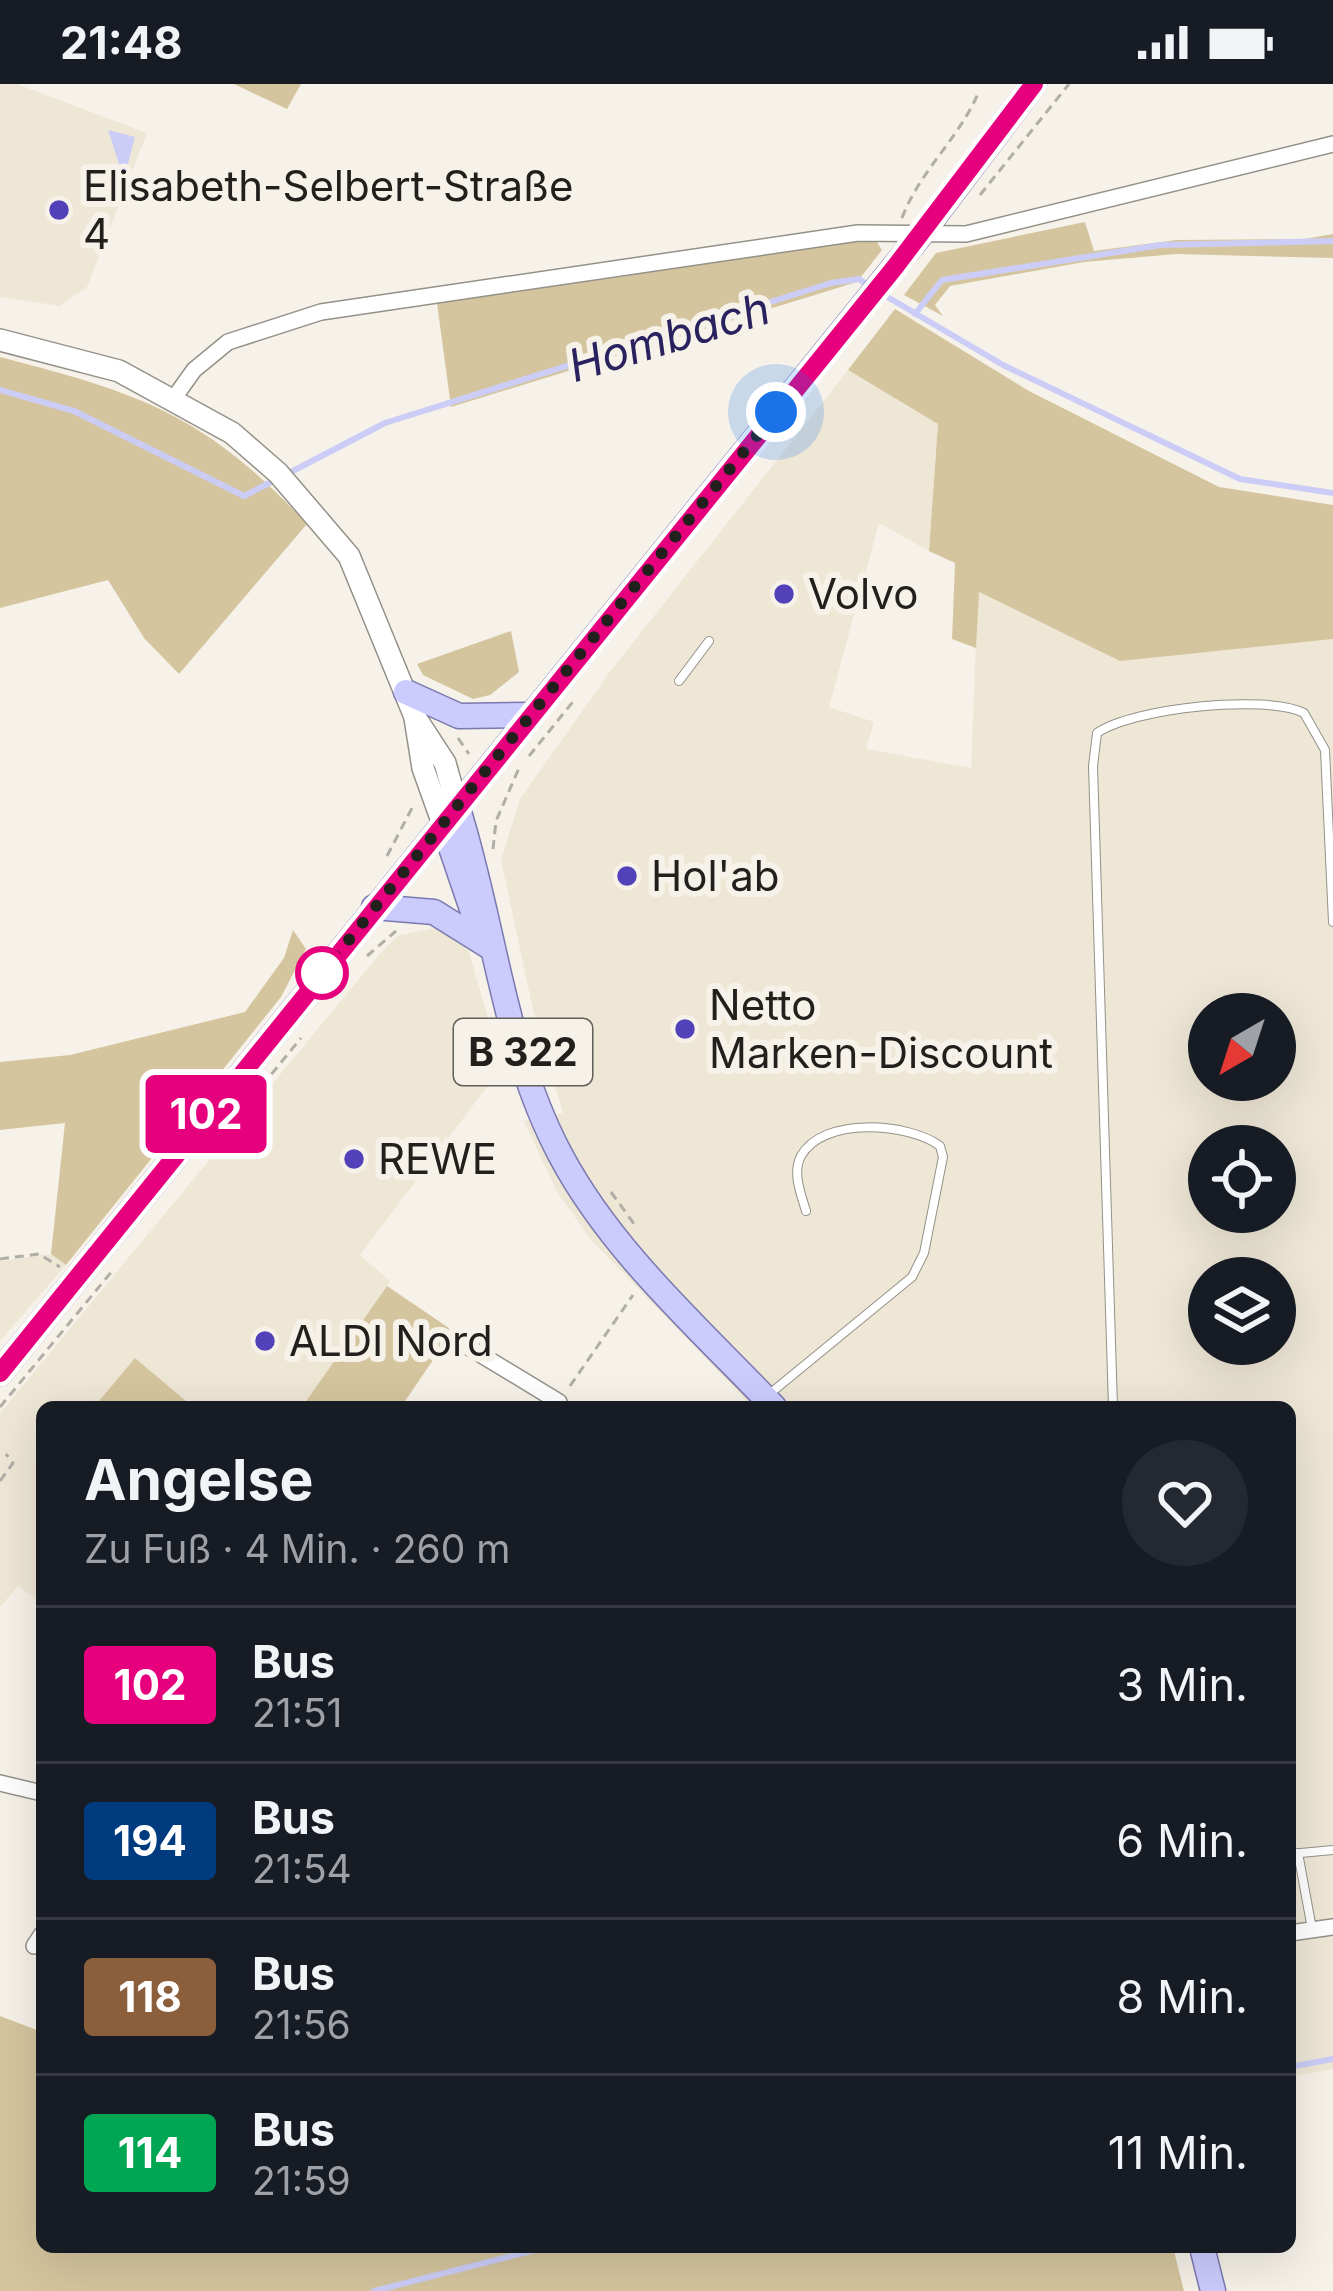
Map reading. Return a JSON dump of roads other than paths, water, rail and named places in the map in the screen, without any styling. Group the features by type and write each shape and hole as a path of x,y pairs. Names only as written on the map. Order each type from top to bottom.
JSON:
{"main road":[{"path":"0,1373 895,267 909,232 1034,84"},
{"path":"0,340 118,371 232,433 286,481 349,556 415,717 423,768 476,864 488,940"},
{"path":"406,692 459,716 529,715"},
{"name":"B 322","path":"450,815 474,916 488,940 560,1155 617,1239 769,1401"},
{"path":"374,907 434,912 488,940"},
{"path":"1204,2253 1213,2291"}],"street":[{"path":"174,398 194,370 228,342 305,316 427,293 909,232 966,234 1333,144"},
{"path":"460,1342 551,1401"},
{"path":"0,1783 36,1792"},
{"path":"1296,1933 1333,1927"}],"lane":[{"path":"679,681 710,641"},
{"path":"1113,1401 1093,766 1097,733 1144,713 1280,705 1304,713 1324,749 1333,922"},
{"path":"771,1401 912,1277 924,1253 943,1157 940,1146 895,1132 849,1129 822,1136 800,1157 797,1172 806,1211"},
{"path":"1296,1854 1333,1850"},
{"path":"1296,1862 1312,1930"}],"water":[{"path":"108,130 135,137 124,179"}],"waterway":[{"path":"915,314 942,280 1161,245 1333,241"},
{"name":"Hombach","path":"287,474 385,423 831,283 859,279 868,285"},
{"name":"Hombach","path":"879,292 1003,365 1240,479 1333,493"},
{"name":"Hombach","path":"0,390 74,411 244,496 275,480"},
{"path":"1296,2066 1333,2059"},
{"path":"374,2291 523,2253"}],"place":[{"name":"Elisabeth-Selbert-Straße 4","path":"59,210"},
{"name":"Volvo","path":"784,594"},
{"name":"Hol'ab","path":"627,876"},
{"name":"Netto Marken-Discount","path":"685,1029"},
{"name":"REWE","path":"354,1159"},
{"name":"ALDI Nord","path":"265,1341"}]}
